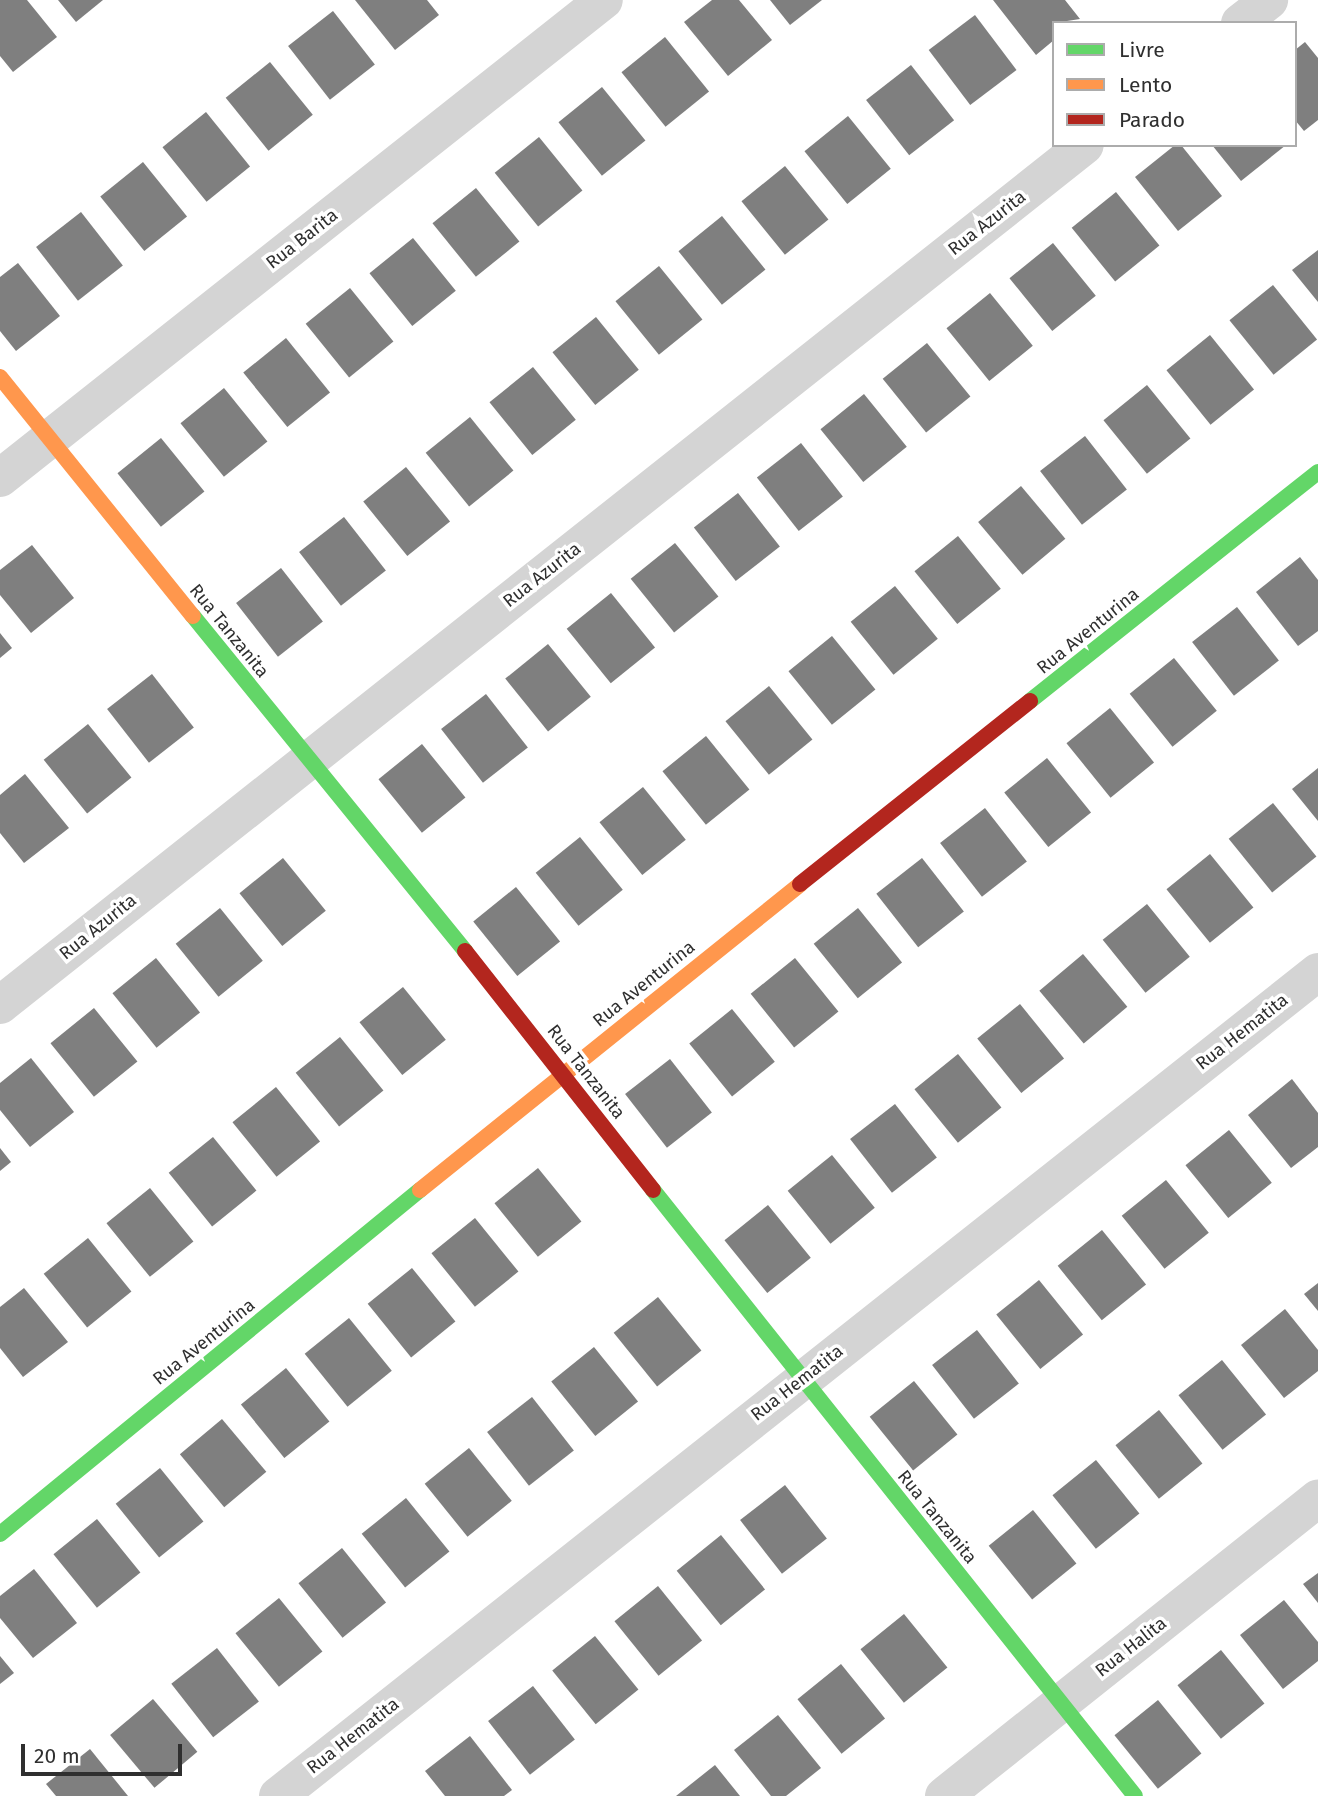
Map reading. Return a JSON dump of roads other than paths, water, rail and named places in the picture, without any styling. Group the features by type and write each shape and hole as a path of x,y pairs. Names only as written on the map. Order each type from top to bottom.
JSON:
{"street":[{"name":"Rua Barita","path":"0,478 604,0"},
{"path":"1243,21 1269,0"},
{"name":"Rua Azurita","path":"0,1005 1082,147"},
{"name":"Rua Tanzanita","path":"0,377 563,1073 801,1381 1135,1796"},
{"name":"Rua Aventurina","path":"0,1534 563,1073 1318,472"},
{"name":"Rua Hematita","path":"278,1796 1318,972"},
{"name":"Rua Halita","path":"944,1796 1318,1498"}]}
